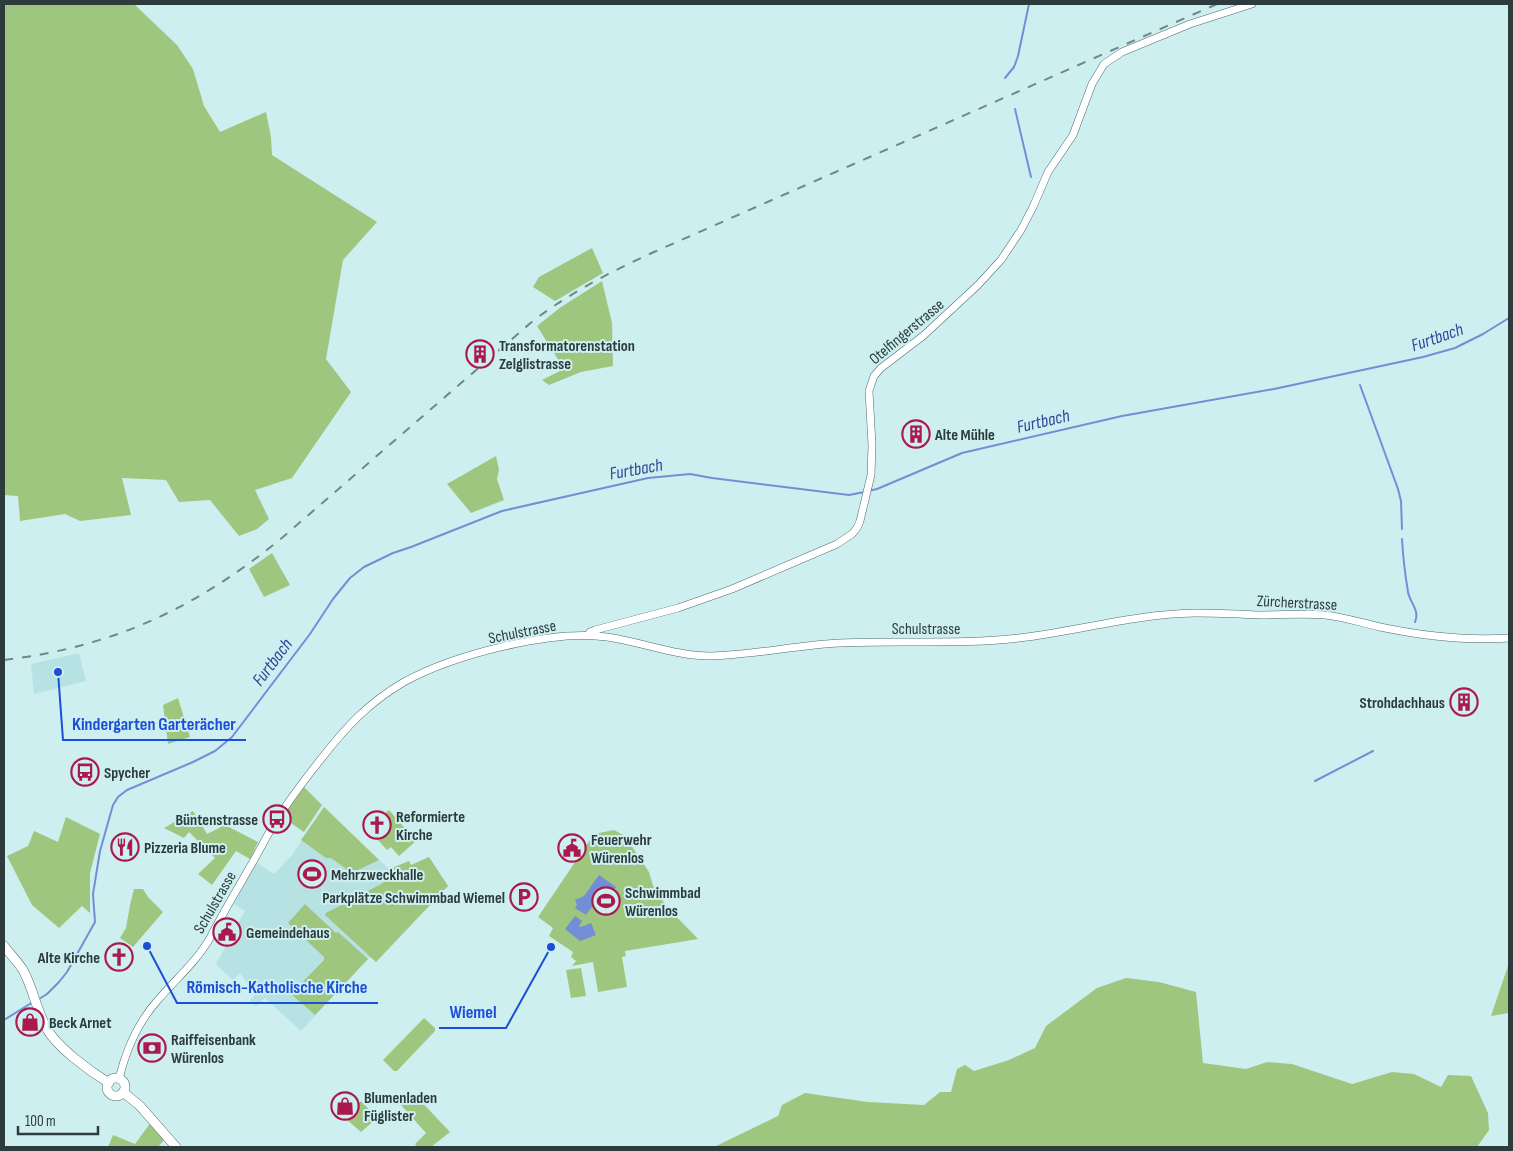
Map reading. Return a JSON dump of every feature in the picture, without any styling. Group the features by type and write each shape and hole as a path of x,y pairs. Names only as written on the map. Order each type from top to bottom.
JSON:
{"main road":[{"path":"4,946 23,971 46,1029 51,1036 75,1058 99,1077 109,1082"},
{"path":"113,1079 119,1079 124,1085 123,1092 117,1096 111,1094 108,1088 109,1082 113,1079"},
{"path":"123,1092 140,1106 176,1147"}],"street":[{"name":"Otelfingerstrasse","path":"588,635 595,630 708,598 787,567 849,537 857,528 871,475 869,391 874,376 881,368 923,336 978,285 1001,260 1033,208 1048,172 1073,135 1092,84 1104,64 1122,52 1190,24 1252,4"},
{"name":"Zürcherstrasse","path":"1142,617 1198,613 1320,614 1419,634 1477,639 1509,638"},
{"name":"Schulstrasse","path":"119,1079 130,1046 143,1020 153,1005 182,974 205,945 277,819 305,779 353,720 379,698 404,682 447,663 506,647 550,639 588,635 614,638 686,654 715,656 839,643 1004,639 1142,617"}],"shaded area":[{"path":"79,653 86,681 34,694 31,664"},
{"path":"324,807 389,869 409,861 411,865 429,857 448,886 376,962 370,957 301,1031 265,998 256,1006 250,1000 257,994 240,973 233,980 216,964 245,911 234,904 256,862 274,874 292,855"}],"green space":[{"path":"4,4 134,4 177,45 193,69 204,106 220,132 266,112 272,155 377,222 343,260 326,359 351,392 292,478 255,490 269,519 257,529 239,536 210,500 179,502 166,480 122,478 131,515 80,521 65,514 20,521 18,496 4,495"},
{"path":"592,248 603,273 555,301 533,287 539,277"},
{"path":"602,281 612,323 613,366 581,372 549,385 542,380 564,369 537,326 561,307"},
{"path":"496,456 499,470 497,479 504,500 471,513 447,484"},
{"path":"272,553 290,585 264,597 249,569"},
{"path":"178,698 190,737 168,744 163,705"},
{"path":"304,787 322,805 304,832 282,817"},
{"path":"324,807 379,860 350,874 331,858 326,858 301,840"},
{"path":"389,810 416,841 399,856 391,847 387,850 377,839 389,829 381,816"},
{"path":"193,811 207,834 225,825 258,842 250,859 236,851 212,885 198,874 215,858 189,832 184,838 164,828"},
{"path":"66,817 100,834 90,873 90,913 82,906 59,928 32,905 7,856 28,846 34,831 58,842"},
{"name":"Schwimmbad Würenlos","path":"614,830 625,836 649,872 655,892 698,939 625,951 626,956 622,957 627,987 598,992 593,962 572,966 576,961 571,957 573,952 549,936 553,928 538,917 594,834"},
{"path":"429,857 448,886 376,962 325,915 383,883 388,878 385,871 409,861 411,865"},
{"path":"134,889 143,889 163,912 133,947 120,938 126,928"},
{"path":"305,904 368,959 315,1015 291,994 324,960 324,957 288,923"},
{"path":"1509,963 1509,1013 1491,1016"},
{"path":"581,968 586,996 571,998 566,970"},
{"path":"1126,978 1159,982 1196,992 1203,1063 1246,1069 1267,1062 1292,1064 1352,1084 1392,1072 1414,1074 1441,1087 1448,1075 1471,1076 1488,1113 1489,1130 1477,1147 714,1147 778,1116 782,1105 805,1093 868,1102 924,1105 940,1092 951,1092 957,1069 965,1065 974,1071 1009,1060 1035,1048 1046,1026 1097,988"},
{"path":"424,1018 435,1028 435,1031 397,1071 394,1071 383,1060"},
{"path":"414,1094 450,1132 431,1147 417,1147 415,1144 426,1133 401,1105"},
{"path":"361,1101 377,1118 361,1132 345,1118"},
{"path":"151,1122 165,1139 158,1147 108,1147 113,1135 135,1144"}],"water":[{"path":"599,875 616,887 609,896 603,892 586,915 575,908 577,905 575,900 584,896"},
{"path":"575,916 582,921 579,926 581,927 591,923 596,935 580,941 565,929"}],"waterway":[{"path":"1005,78 1014,67 1018,56 1029,4"},
{"path":"1015,109 1031,177"},
{"name":"Furtbach","path":"868,491 877,489 962,453 1122,416 1274,389 1423,357 1455,348 1509,318"},
{"path":"1360,385 1398,489 1401,501 1402,529"},
{"name":"Furtbach","path":"39,999 47,994 67,972 95,922 93,894 100,851 113,805 118,797 127,790 215,751 232,737 310,634 333,599 350,578 364,567 393,553 502,511 648,478 690,474 849,495 864,492"},
{"path":"1402,539 1408,592 1416,610 1415,622"},
{"path":"1315,781 1373,751"},
{"name":"Furtbach","path":"4,1020 33,1002"}],"railway":[{"path":"4,660 44,654 118,634 153,620 219,584 283,537 534,320 592,283 654,252 1217,4"}],"place":[{"name":"Transformatorenstation Zelglistrasse","path":"480,354"},
{"name":"Alte Mühle","path":"916,434"},
{"name":"Kindergarten Garterächer","path":"58,672"},
{"name":"Strohdachhaus","path":"1464,702"},
{"name":"Spycher","path":"85,772"},
{"name":"Büntenstrasse","path":"277,819"},
{"name":"Reformierte Kirche","path":"377,825"},
{"name":"Pizzeria Blume","path":"125,847"},
{"name":"Feuerwehr Würenlos","path":"572,848"},
{"name":"Mehrzweckhalle","path":"312,874"},
{"name":"Parkplätze Schwimmbad Wiemel","path":"524,897"},
{"name":"Schwimmbad Würenlos","path":"606,901"},
{"name":"Gemeindehaus","path":"227,932"},
{"name":"Römisch-Katholische Kirche","path":"147,946"},
{"name":"Wiemel","path":"551,947"},
{"name":"Alte Kirche","path":"119,957"},
{"name":"Beck Arnet","path":"30,1022"},
{"name":"Raiffeisenbank Würenlos","path":"152,1048"},
{"name":"Blumenladen Füglister","path":"345,1106"}]}
